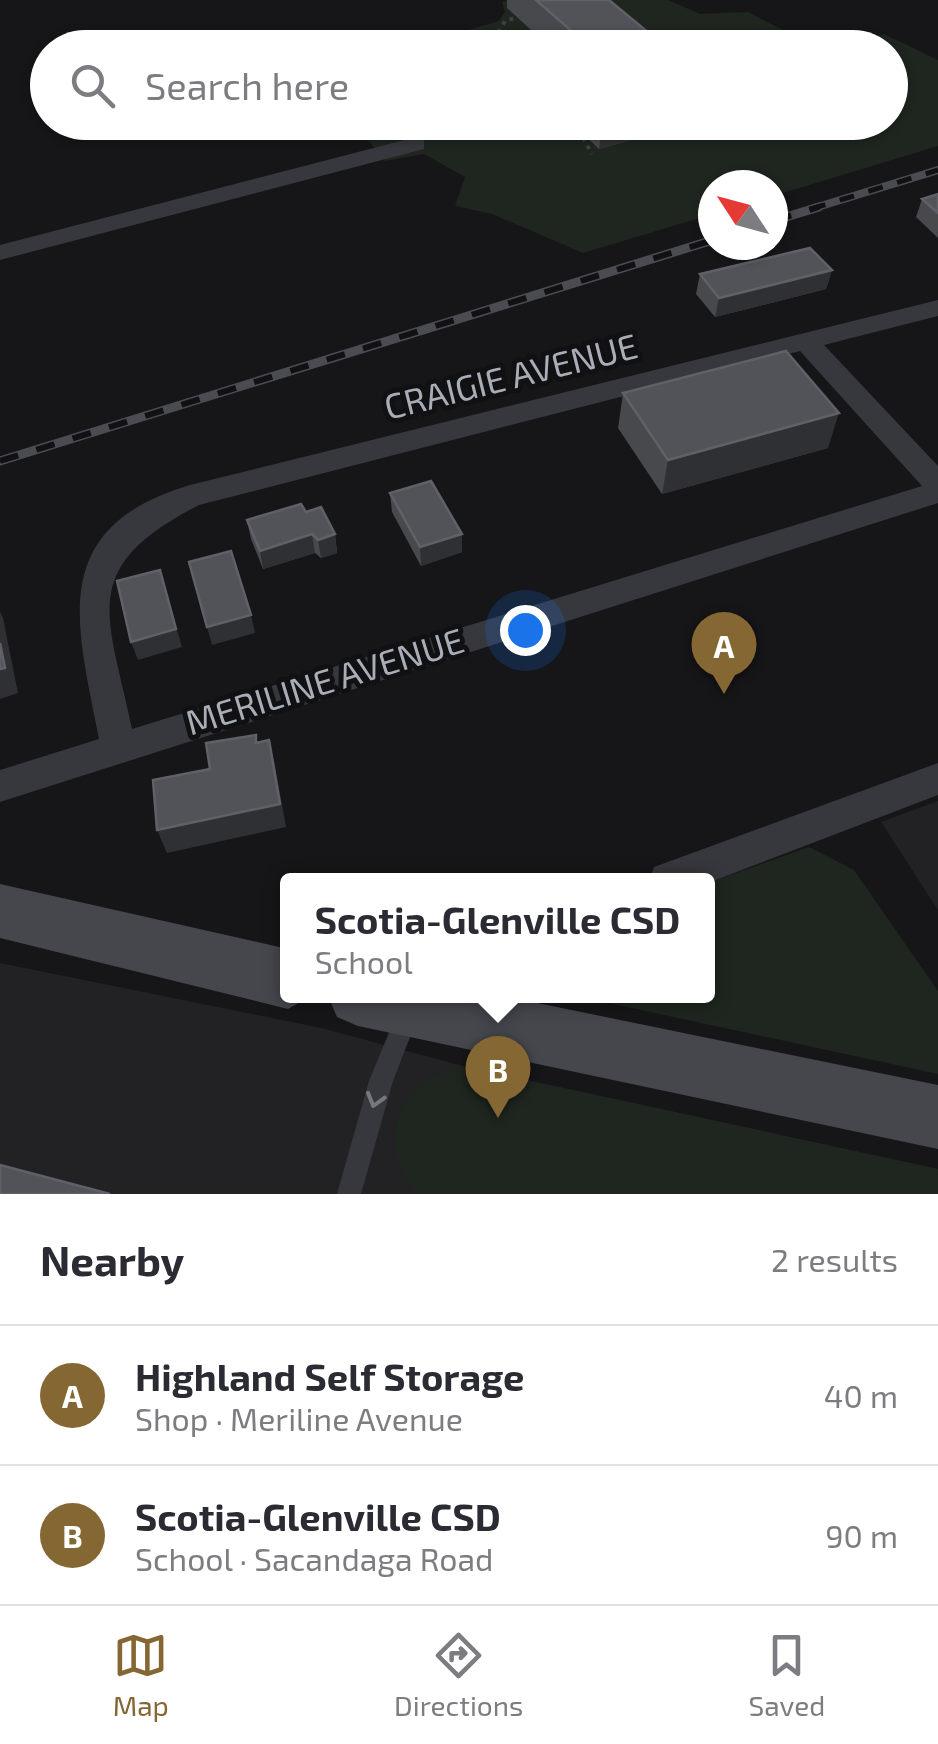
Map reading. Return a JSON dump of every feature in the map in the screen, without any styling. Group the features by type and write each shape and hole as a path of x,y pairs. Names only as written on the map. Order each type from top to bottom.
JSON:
{"main road":[{"path":"0,911 280,977"},
{"path":"391,1003 938,1116"}],"street":[{"path":"0,253 416,144"},
{"name":"CRAIGIE AVENUE","path":"118,746 92,598 96,571 112,542 136,521 190,496 938,308"},
{"path":"806,342 938,488"},
{"name":"MERILINE AVENUE","path":"0,786 938,488"},
{"path":"687,873 938,779"}],"lane":[{"path":"349,1194 381,1080 372,1003"}],"path":[{"path":"500,30 506,20 518,17"},
{"path":"584,140 592,154"}],"shaded area":[{"path":"507,0 668,0 700,14 748,12 782,30 468,30 499,21 505,12 502,2"},
{"path":"908,46 938,60 938,146 788,191 788,170 698,170 698,218 583,253 492,214 455,206 465,177 424,154 385,161 368,140 908,140"},
{"path":"938,801 938,910 881,822"},
{"path":"809,847 854,870 938,991 938,1074 608,1003 715,1003 715,881"},
{"path":"0,963 321,1028 467,1067 938,1169 938,1194 0,1194"},
{"path":"467,1067 938,1169 938,1194 416,1194 403,1174 397,1153 400,1114 424,1083"}],"building":[{"path":"536,0 609,0 645,30 570,30"},
{"path":"938,194 938,213 922,199"},
{"path":"810,248 832,270 719,298 700,274 759,260 788,260 788,253"},
{"path":"786,351 839,413 668,460 623,393"},
{"path":"431,481 462,534 420,547 390,493"},
{"path":"301,504 306,512 321,507 335,534 318,540 312,534 260,551 247,520"},
{"path":"231,551 251,615 207,627 189,562"},
{"path":"160,570 176,629 131,642 117,581"},
{"path":"0,643 5,668 0,669"},
{"path":"256,735 256,743 269,740 280,804 157,830 153,780 210,769 206,743"},
{"path":"0,1165 110,1194 0,1194"}],"railway":[{"path":"811,209 938,170"},
{"path":"788,216 819,207"},
{"path":"0,461 698,245"}],"place":[{"name":"Highland Self Storage","path":"724,694"},
{"name":"Scotia-Glenville CSD","path":"498,1118"}]}
